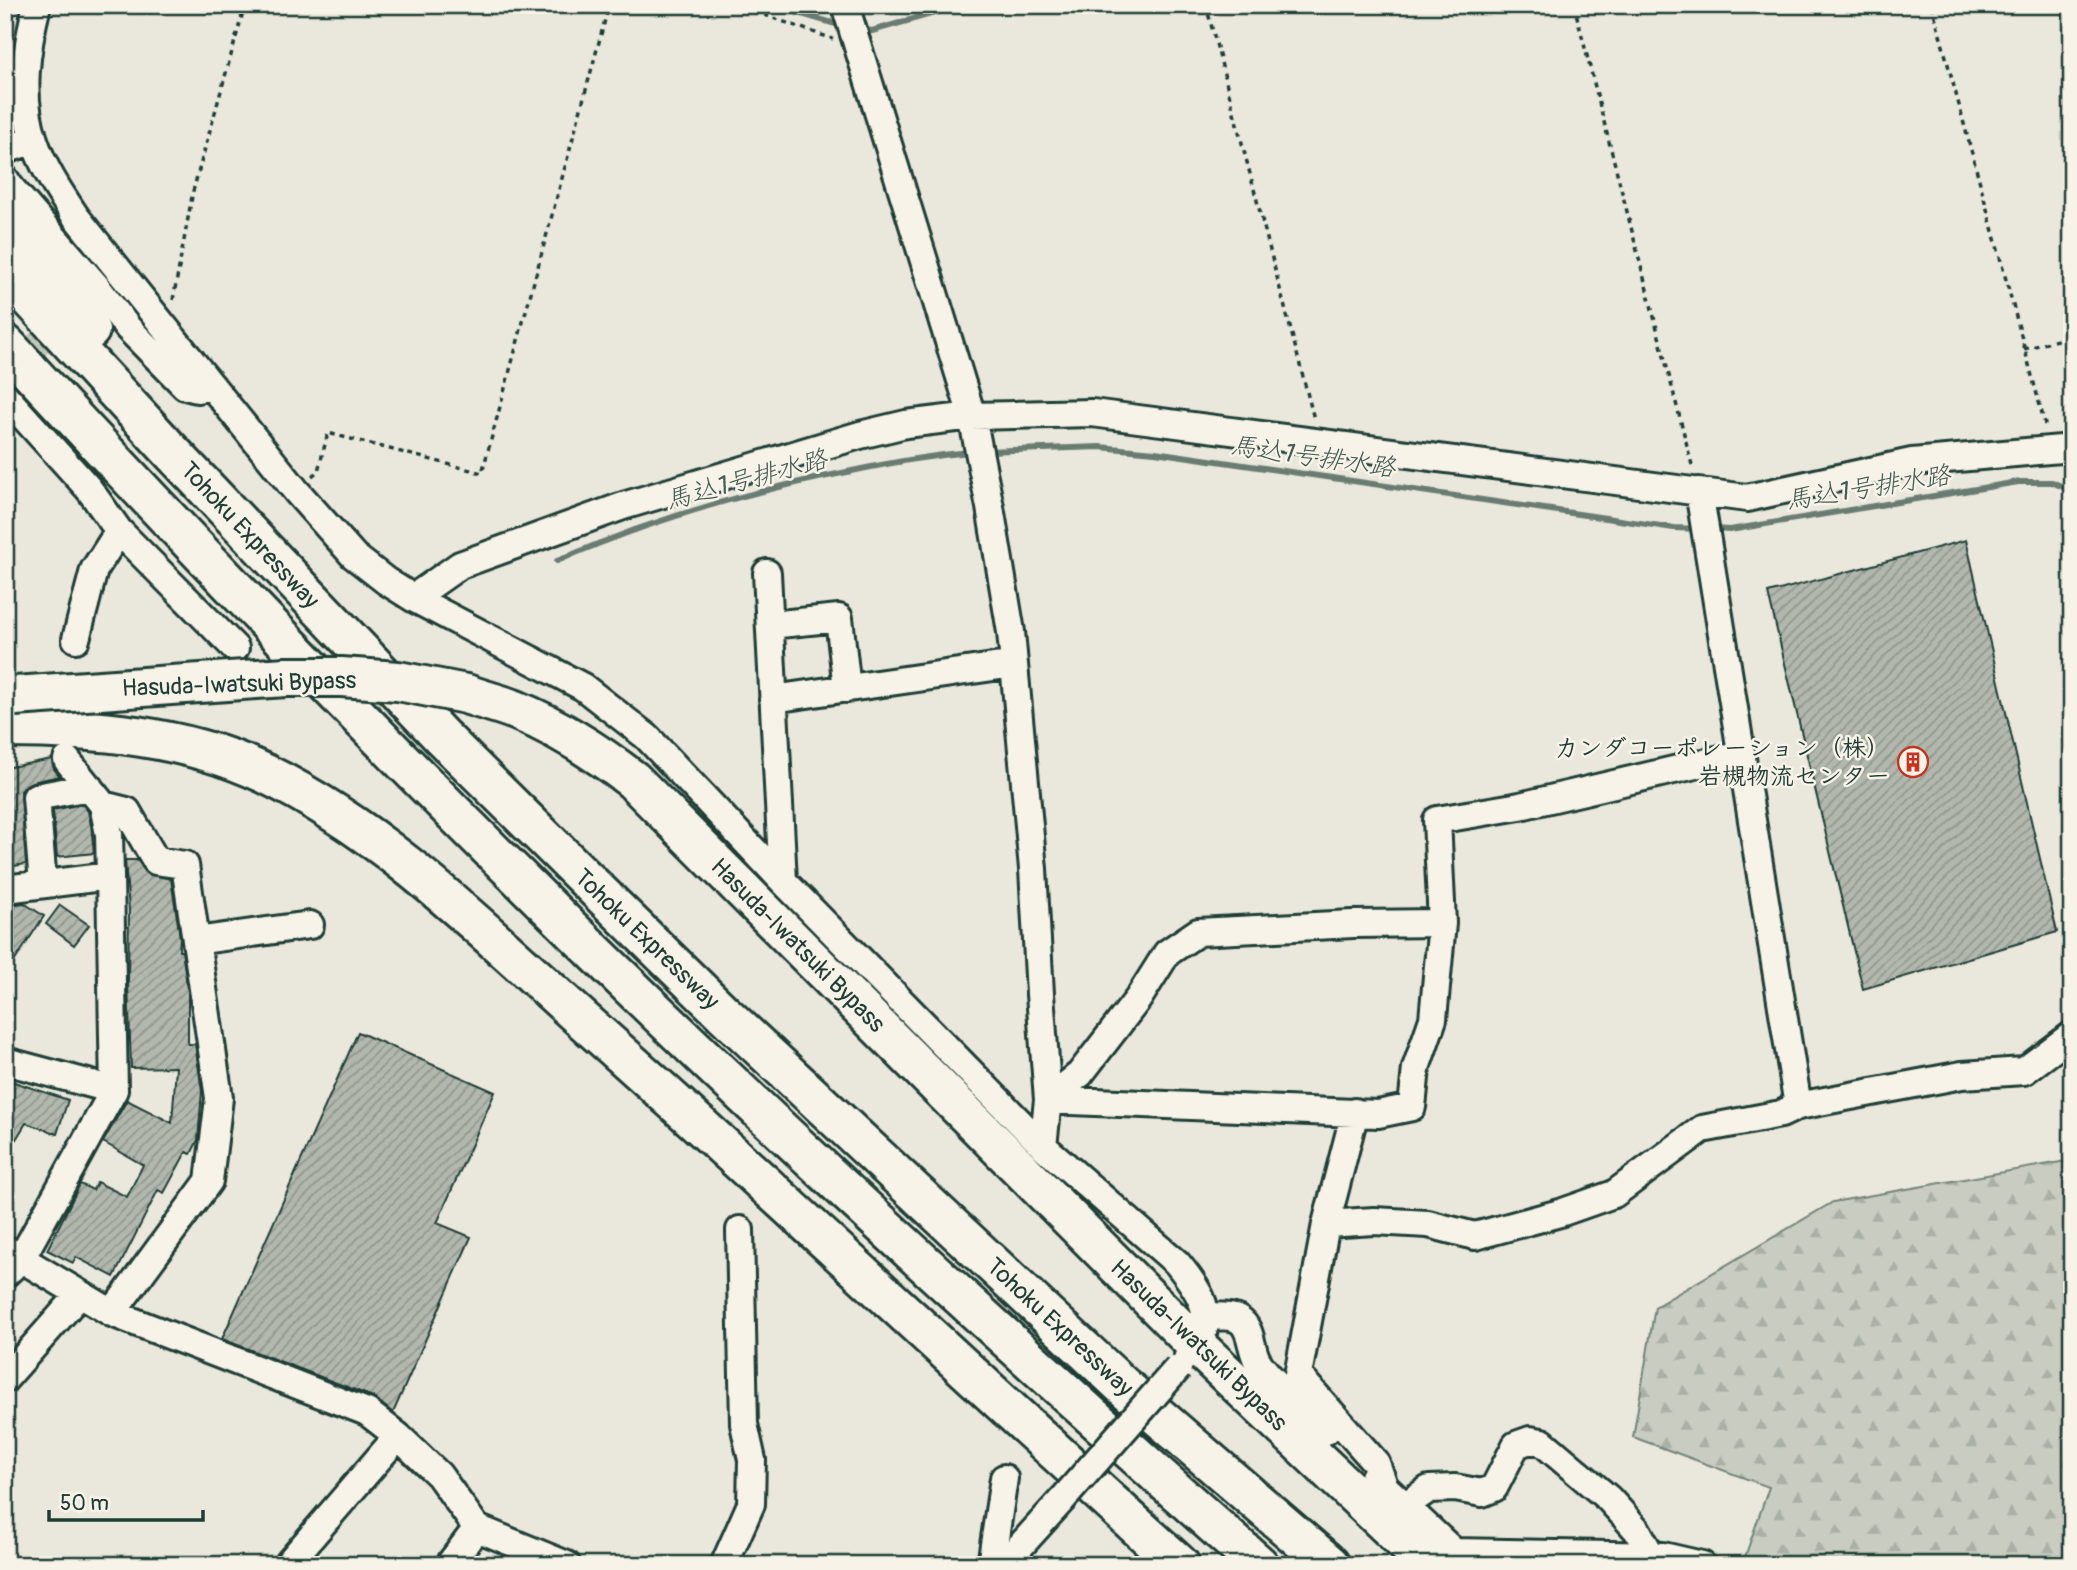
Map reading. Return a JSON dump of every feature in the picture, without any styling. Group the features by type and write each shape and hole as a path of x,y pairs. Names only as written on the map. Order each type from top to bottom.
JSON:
{"highway":[{"path":"5,227 81,316 168,448"},
{"name":"Tohoku Expressway","path":"5,271 168,448 441,736 723,1013 1124,1387 1330,1565"},
{"name":"Tohoku Expressway","path":"5,344 170,520 412,770 568,926 945,1284 1259,1565"},
{"name":"Hasuda-Iwatsuki Bypass","path":"8,707 286,677 398,681 466,694 517,711 599,754 633,780 1194,1344 1429,1565"},
{"name":"Hasuda-Iwatsuki Bypass","path":"8,707 71,728 185,745 228,759 266,774 338,815 421,876 638,1069 1180,1565"}],"street":[{"path":"37,5 28,42 25,78 34,140 50,176 76,217 297,492 354,556 386,581 413,598 583,687 647,737 783,881 1043,1146 1177,1262 1197,1290 1194,1344"},
{"path":"845,5 972,416 990,507 1011,632 1033,869 1048,1100 1043,1146"},
{"path":"5,150 34,140"},
{"path":"5,179 97,287 128,328 185,386 197,389 212,386"},
{"path":"5,396 89,489 119,531 235,648"},
{"path":"413,598 460,565 623,506 860,435 906,424 972,416 1092,413 1321,445 1746,498 1912,462 2062,449"},
{"path":"1699,491 1798,1106"},
{"path":"76,639 94,570 119,531"},
{"path":"767,573 783,881"},
{"path":"770,625 839,618 847,689"},
{"path":"774,699 1014,664"},
{"path":"1048,1100 1378,1114 1412,1107 1416,1068 1433,1019 1442,923 1437,820 1520,806 1742,754"},
{"path":"67,760 96,796 109,834 114,1090 10,1260 80,1294 112,1313 367,1412 398,1436 439,1475 477,1528 567,1565"},
{"path":"43,884 36,797 96,796 127,811 156,861 185,865 219,1098 209,1181 112,1313"},
{"path":"5,889 110,876"},
{"path":"1048,1100 1080,1074 1138,999 1167,953 1198,932 1353,924 1442,923"},
{"path":"196,941 310,925"},
{"path":"1326,1224 1374,1221 1428,1224 1475,1237 1560,1213 1614,1194 1702,1129 1781,1114 1798,1106 1962,1076 2024,1071 2072,1035"},
{"path":"5,1061 114,1090"},
{"path":"1355,1112 1326,1224 1298,1375 1376,1463 1395,1497"},
{"path":"724,1565 751,1504 752,1460 744,1424 740,1230"},
{"path":"5,1379 80,1294"},
{"path":"1003,1565 1062,1500 1194,1344 1235,1318 1243,1322 1256,1358 1265,1371 1454,1552 1651,1555 1702,1565"},
{"path":"287,1565 398,1436"},
{"path":"1395,1497 1429,1489 1455,1488 1482,1493 1494,1488 1516,1445 1530,1440 1542,1442 1609,1499 1637,1530 1651,1555"},
{"path":"991,1565 1004,1478"},
{"path":"449,1565 477,1528"}],"path":[{"path":"158,318 173,300 192,191 246,5"},
{"path":"297,492 318,471 328,433 482,473 609,5"},
{"path":"736,5 857,48"},
{"path":"1206,5 1321,445"},
{"path":"1574,5 1699,491"},
{"path":"1932,5 2024,349 2062,449"},
{"path":"2024,349 2072,336"}],"green space":[{"path":"2072,1160 2072,1565 1778,1565 1745,1557 1769,1487 1633,1437 1655,1307 1833,1202"}],"building":[{"name":"カンダコーポレーション（株） 岩槻物流センター","path":"1966,540 2057,932 1863,989 1768,593"},
{"path":"52,759 54,769 60,776 32,782 21,791 26,864 14,866 7,836 11,835 5,793 5,768"},
{"path":"82,804 88,811 94,853 57,857 53,810"},
{"path":"125,860 137,860 148,874 171,879 180,937 179,951 182,951 188,991 188,1044 195,1044 202,1091 198,1140 191,1154 186,1152 164,1193 158,1190 114,1277 76,1257 73,1263 47,1250 80,1184 93,1190 97,1182 127,1197 143,1165 103,1142 127,1100 172,1123 176,1067 131,1068 129,910"},
{"path":"24,903 44,916 5,976 5,920 16,904"},
{"path":"60,905 89,925 74,945 46,924"},
{"path":"358,1032 495,1092 437,1223 471,1237 393,1413 373,1397 222,1339"},
{"path":"5,1079 68,1100 57,1134 26,1123 5,1157"}],"waterway":[{"path":"771,5 846,27"},
{"path":"860,29 872,31 962,5"},
{"name":"馬込1号排水路","path":"987,451 1099,447 1155,452 1674,528 1699,529"},
{"name":"馬込1号排水路","path":"557,561 663,520 736,498 878,466 973,452"},
{"name":"馬込1号排水路","path":"1713,529 1730,530 2018,482 2052,482 2072,491"}],"tunnel":[{"path":"5,376 67,316"}],"place":[{"name":"カンダコーポレーション（株） 岩槻物流センター","path":"1913,762"}]}
